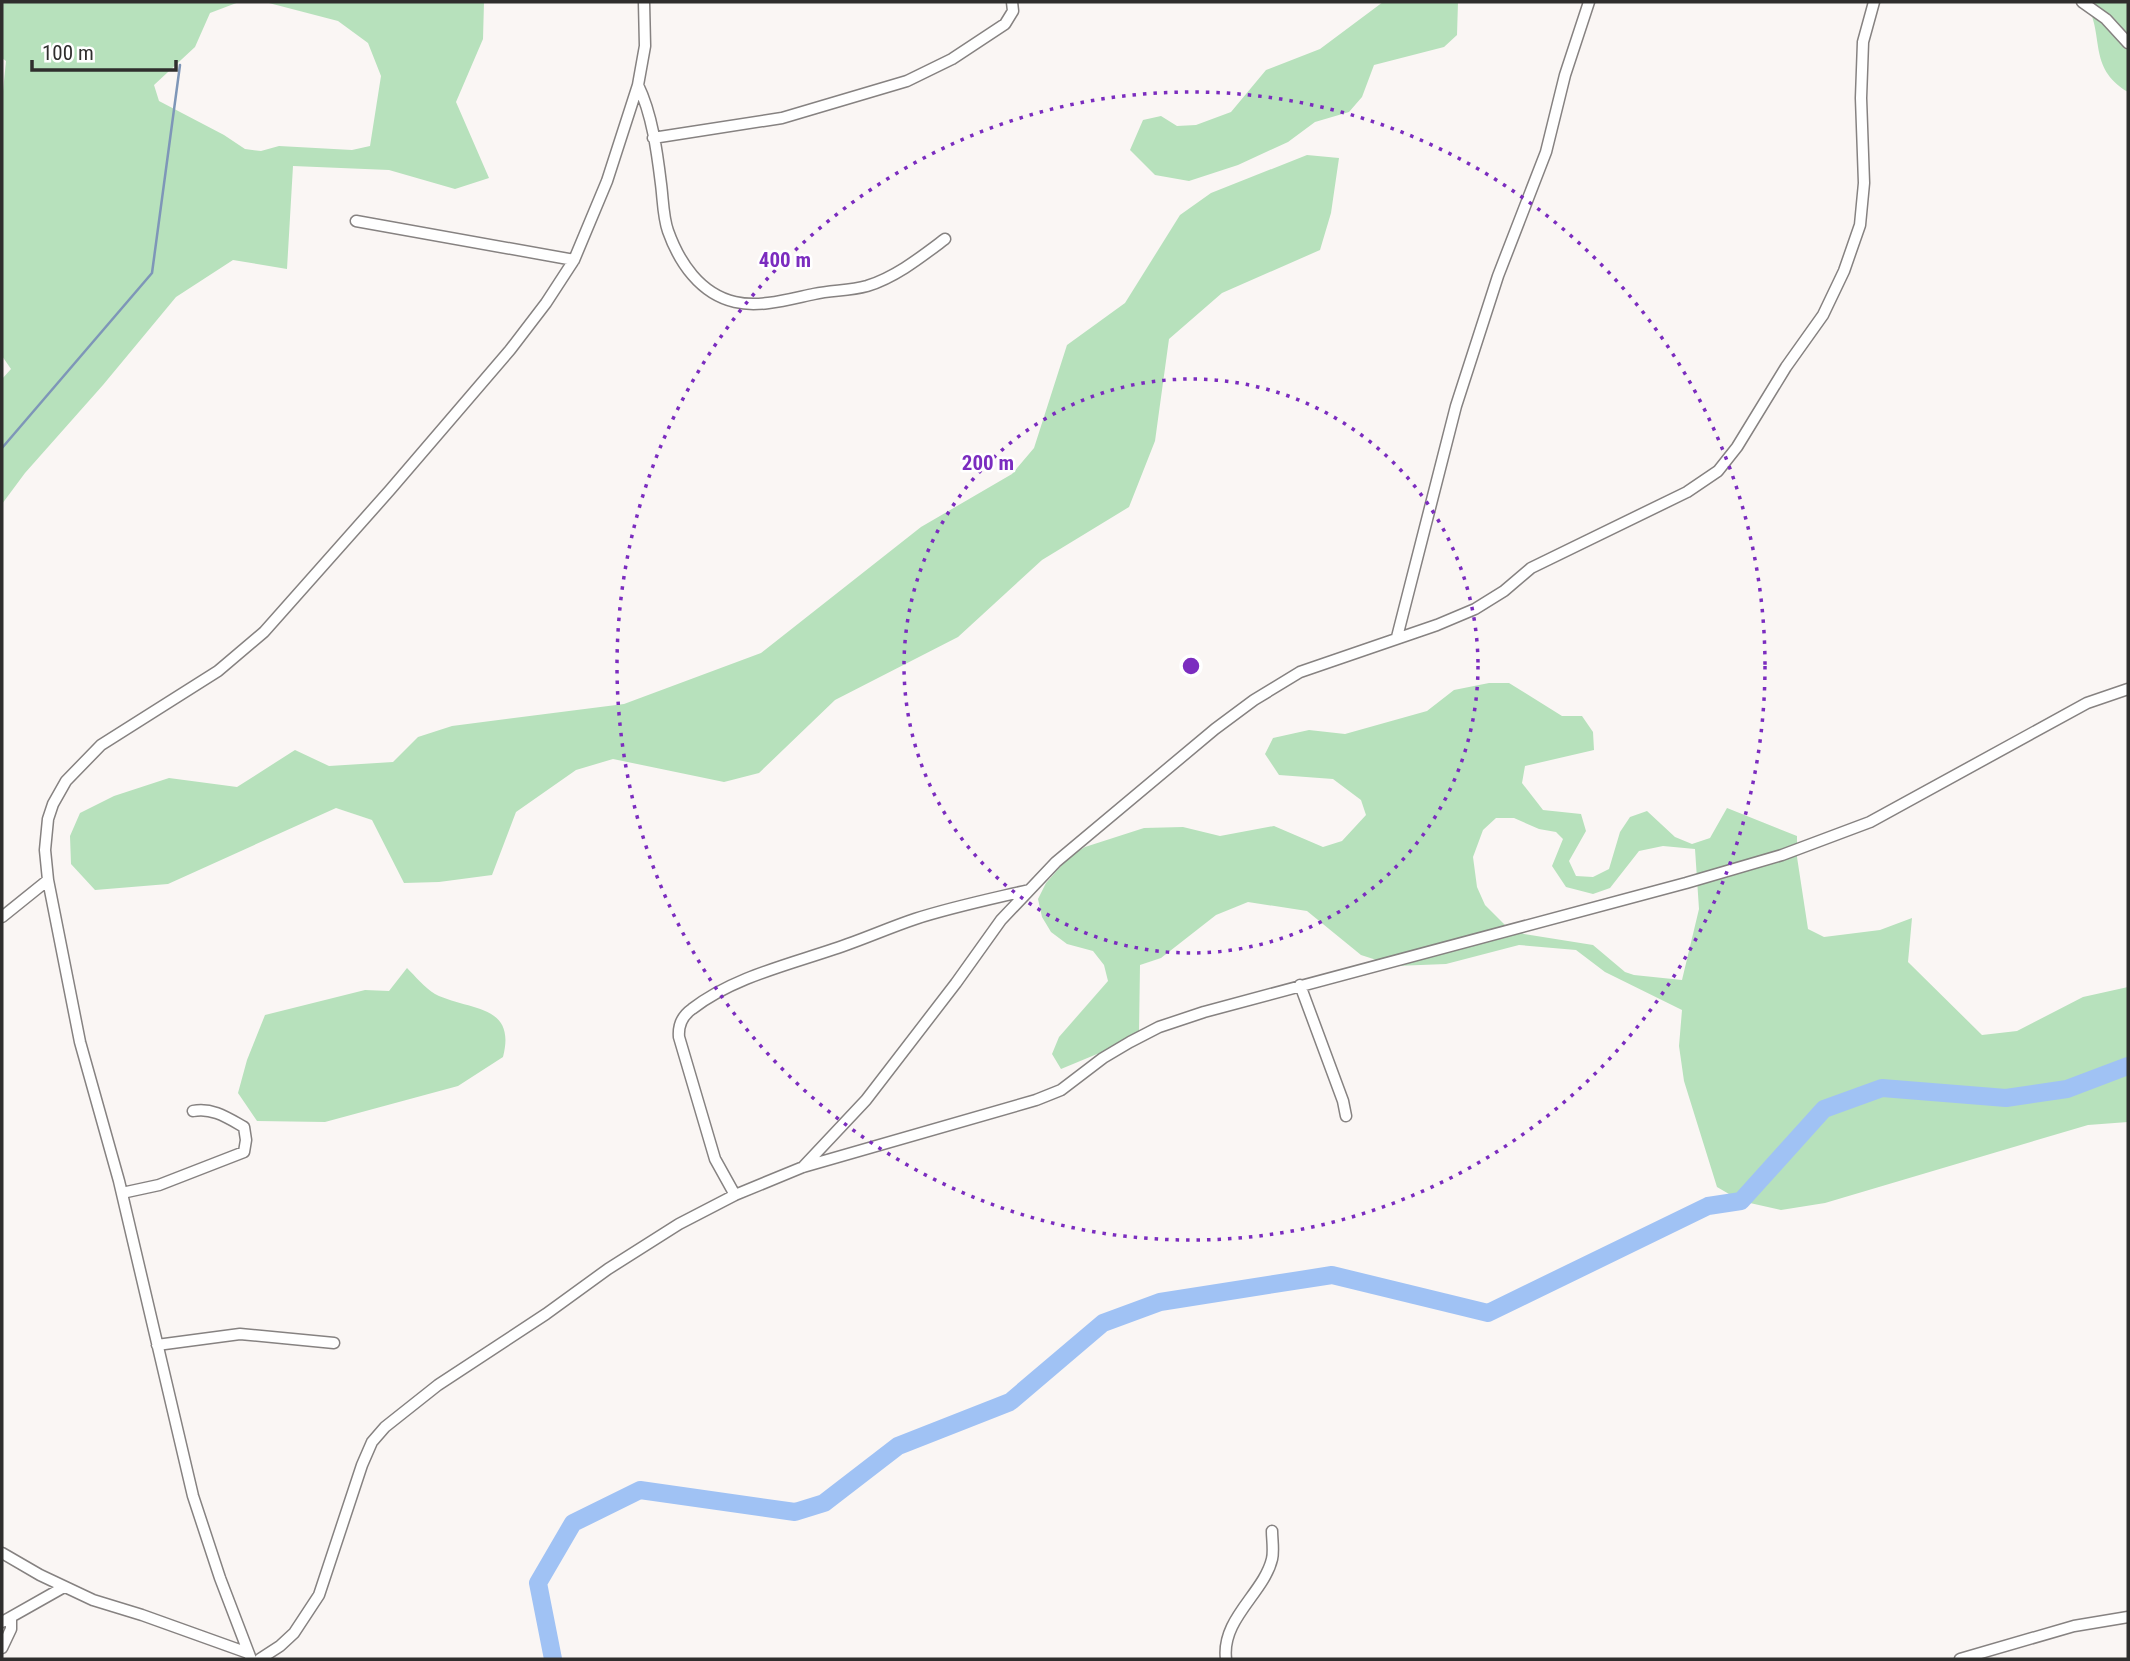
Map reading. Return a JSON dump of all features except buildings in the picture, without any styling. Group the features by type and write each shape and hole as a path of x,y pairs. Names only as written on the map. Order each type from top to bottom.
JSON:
{"street":[{"path":"250,1656 219,1578 192,1496 122,1193 80,1042 48,880 45,850 48,819 56,797 76,769 102,745 218,671 264,632 510,350 546,303 574,260 607,181 638,85 645,46 644,2"},
{"path":"653,138 782,118 906,81 952,59 1005,24 1013,11 1012,2"},
{"path":"1397,637 1456,406 1498,276 1546,152 1565,75 1589,2"},
{"path":"803,1167 866,1100 1001,920 1056,862 1254,700 1300,671 1437,625 1475,609 1504,591 1531,568 1687,492 1718,471 1737,447 1786,367 1823,315 1844,271 1860,225 1864,183 1861,98 1863,42 1874,2"},
{"path":"2082,2 2106,19 2128,43"},
{"path":"638,85 644,97 659,167 667,228 678,256 690,275 714,294 735,303 774,302 869,286 908,266 945,239"},
{"path":"356,220 574,260"},
{"path":"260,1659 281,1646 294,1633 319,1595 362,1465 372,1442 385,1427 438,1385 546,1314 608,1269 679,1224 734,1195 803,1167 1036,1100 1061,1090 1103,1058 1159,1027 1252,997 1686,883 1795,850 1870,822 2087,703 2128,689"},
{"path":"2,917 48,880"},
{"path":"734,1195 715,1159 679,1037 678,1027 684,1017 692,1009 737,983 781,965 973,902 1032,890"},
{"path":"1300,985 1343,1101 1346,1116"},
{"path":"122,1193 159,1185 244,1152 244,1127 219,1113 203,1109 193,1111"},
{"path":"157,1345 240,1334 334,1343"},
{"path":"1226,1659 1225,1653 1234,1622 1256,1590 1272,1559 1272,1531"},
{"path":"2,1553 93,1600 250,1656"},
{"path":"2,1647 11,1629 6,1620 64,1587"},
{"path":"1960,1659 2074,1626 2128,1617"}],"green space":[{"path":"2,2 239,2 210,13 195,47 154,85 159,101 245,149 261,151 279,146 352,150 370,146 381,76 368,43 338,21 265,2 484,2 483,39 456,102 489,178 455,189 389,170 293,166 287,269 233,260 176,297 25,473 2,504 2,379 11,369 2,356 2,101 6,61 2,58"},
{"path":"1383,2 1458,2 1457,35 1444,47 1374,65 1362,97 1349,112 1315,122 1288,142 1238,165 1189,181 1155,175 1130,150 1143,120 1161,116 1177,126 1196,125 1231,112 1266,70 1320,49"},
{"path":"2085,2 2127,2 2128,92 2115,82 2101,61 2095,26"},
{"path":"1307,155 1339,158 1331,213 1320,250 1222,293 1169,339 1155,441 1129,507 1042,560 958,637 835,700 759,773 724,782 613,759 576,770 516,812 492,875 439,882 404,883 372,820 336,808 168,884 95,890 71,864 70,836 80,813 114,796 169,778 237,787 295,750 329,766 393,762 418,737 452,726 624,704 761,653 921,527 1012,474 1034,448 1067,345 1125,303 1180,215 1211,193"},
{"path":"1489,683 1509,683 1562,716 1582,716 1593,732 1594,750 1525,766 1522,783 1543,810 1581,814 1586,831 1569,861 1576,876 1593,877 1609,869 1620,832 1630,817 1647,811 1675,837 1692,844 1710,838 1727,808 1797,836 1797,857 1808,929 1824,937 1880,930 1912,918 1908,962 1982,1035 2017,1031 2083,997 2128,987 2128,1122 2088,1125 1825,1203 1781,1210 1741,1201 1717,1187 1684,1081 1679,1046 1682,1010 1605,972 1576,950 1519,945 1446,964 1395,966 1361,955 1307,911 1248,902 1216,915 1161,958 1140,965 1139,1032 1126,1042 1061,1069 1052,1054 1059,1037 1108,981 1104,965 1093,951 1067,944 1051,932 1042,917 1038,899 1046,883 1069,857 1085,847 1144,828 1183,827 1220,836 1274,826 1323,847 1342,841 1366,815 1361,800 1333,779 1279,775 1265,754 1273,738 1309,730 1345,734 1427,711 1454,690","holes":["1496,818 1514,818 1539,829 1556,832 1563,839 1552,866 1566,887 1593,894 1610,888 1639,851 1663,846 1695,849 1699,909 1682,980 1634,975 1625,972 1593,945 1524,934 1506,926 1485,905 1477,887 1473,857 1483,830"]},
{"path":"407,968 435,994 475,1007 496,1018 503,1027 503,1057 458,1086 325,1122 257,1121 238,1093 247,1060 265,1015 365,990 389,991"}],"waterway":[{"path":"2,448 152,273 180,65"},
{"path":"553,1659 538,1583 573,1523 640,1490 795,1512 824,1503 898,1446 1010,1402 1103,1323 1160,1302 1332,1275 1488,1313 1708,1206 1741,1201 1824,1109 1882,1088 2006,1098 2067,1089 2128,1066"}]}
